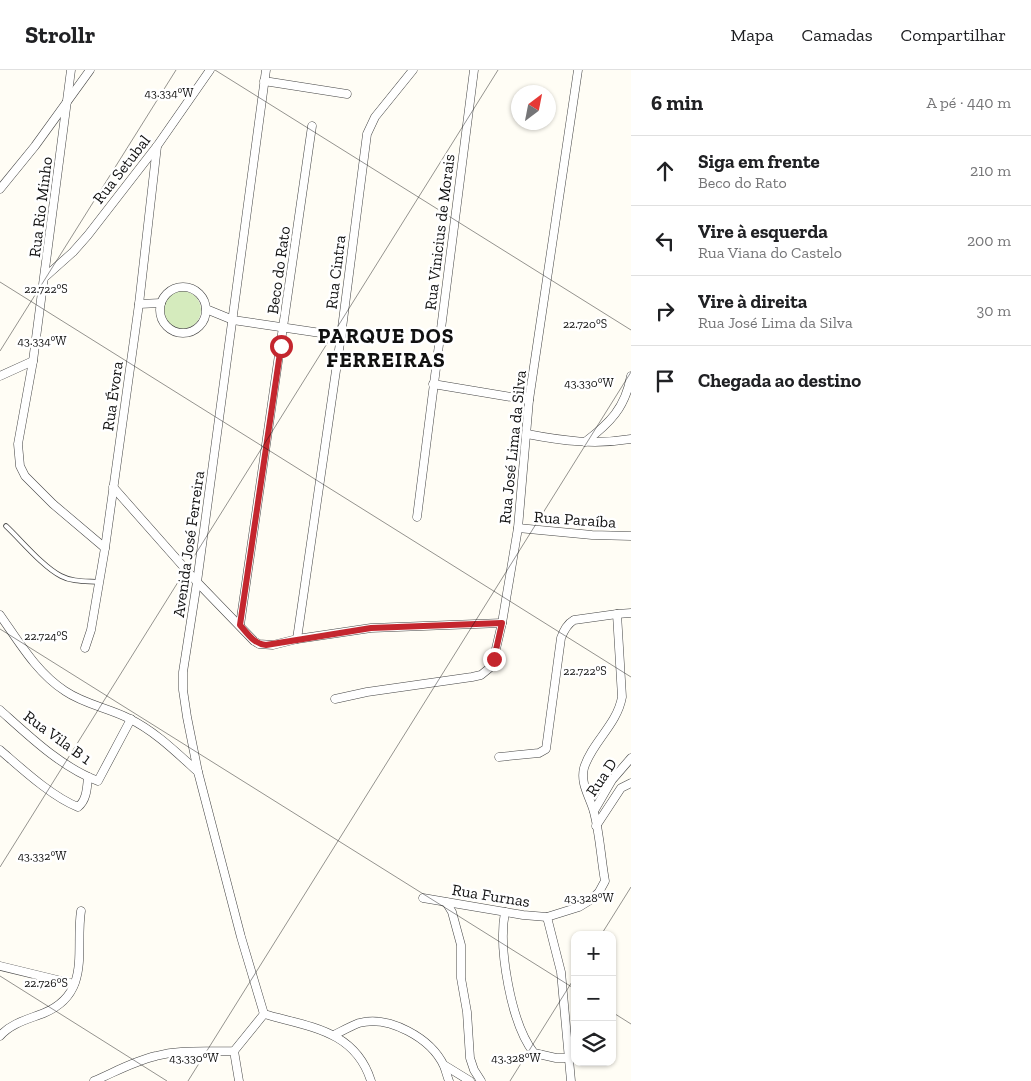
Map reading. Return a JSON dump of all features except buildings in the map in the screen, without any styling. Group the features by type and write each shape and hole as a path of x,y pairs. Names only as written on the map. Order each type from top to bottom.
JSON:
{"street":[{"name":"Rua Rio Minho","path":"71,70 45,277 33,361 18,444 20,466 25,476 105,548"},
{"path":"0,189 90,70"},
{"name":"Rua Setubal","path":"45,277 73,252 88,235 157,146 210,70"},
{"name":"Avenida José Ferreira","path":"264,1014 241,937 198,772 186,717 183,672 197,582 266,70"},
{"name":"Rua Cintra","path":"297,639 341,336 367,134 375,116 412,70"},
{"name":"Rua Vinicius de Morais","path":"417,517 474,70"},
{"name":"Rua José Lima da Silva","path":"335,699 367,692 481,675 492,666 502,623 518,528 528,434 529,400 578,70"},
{"path":"264,81 348,94"},
{"name":"Beco do Rato","path":"240,625 312,126"},
{"name":"Rua Évora","path":"85,648 91,630 105,548 139,304 157,146"},
{"path":"183,287 190,288 201,296 206,309 205,317 197,328 191,332 176,332 170,329 161,317 161,303 169,292 183,287"},
{"path":"139,304 161,303"},
{"path":"206,309 233,320 341,336"},
{"path":"0,376 33,361"},
{"path":"585,442 606,427 617,413 624,400 631,376"},
{"path":"433,384 529,400"},
{"path":"528,434 585,442 631,439"},
{"path":"113,488 197,582 259,644 273,645 297,639 371,628 502,623"},
{"name":"Rua Paraíba","path":"518,528 592,536 631,536"},
{"path":"499,757 539,753 546,749 561,638 569,623 574,620 631,613"},
{"name":"Rua Furnas","path":"423,898 547,917 579,907 599,892 605,882 594,811 584,787 583,776 585,766 590,757 620,710 622,697 617,614"},
{"path":"0,615 30,658 48,678 64,691 83,701 131,719 161,739 198,772"},
{"name":"Rua Vila B 1","path":"0,710 53,754 76,770 97,781 101,779 131,719"},
{"path":"0,750 27,773 78,807 85,798 88,777"},
{"name":"Rua D","path":"594,811 612,780 631,758"},
{"path":"596,826 621,788 631,783"},
{"path":"446,902 452,912 461,945 461,978 470,1058 474,1070 481,1081"},
{"path":"0,1036 13,1025 53,1009 65,998 79,972 81,959 79,930 81,911"},
{"path":"505,912 502,926 507,973 512,1002 523,1035 534,1053 556,1058 569,1058"},
{"path":"547,917 561,972 571,1081"},
{"path":"0,966 74,984"},
{"path":"239,1081 234,1051 264,1014 334,1035 350,1046 361,1058 368,1070 371,1081"},
{"path":"334,1035 360,1023 380,1022 403,1027 433,1050 444,1065 449,1081"},
{"path":"94,1081 140,1060 158,1055 174,1052 234,1051"},
{"path":"444,1065 470,1081"}],"lane":[{"path":"6,526 31,551 61,576 76,581 99,582"}],"green space":[{"path":"182,291 196,296 201,310 196,324 182,329 168,324 163,310 168,296"}],"district":[{"name":"PARQUE DOS FERREIRAS","path":"386,348"}],"route":[{"path":"281,346 240,625 254,641 259,644 273,645 297,639 371,628 502,623 494,659"}]}
